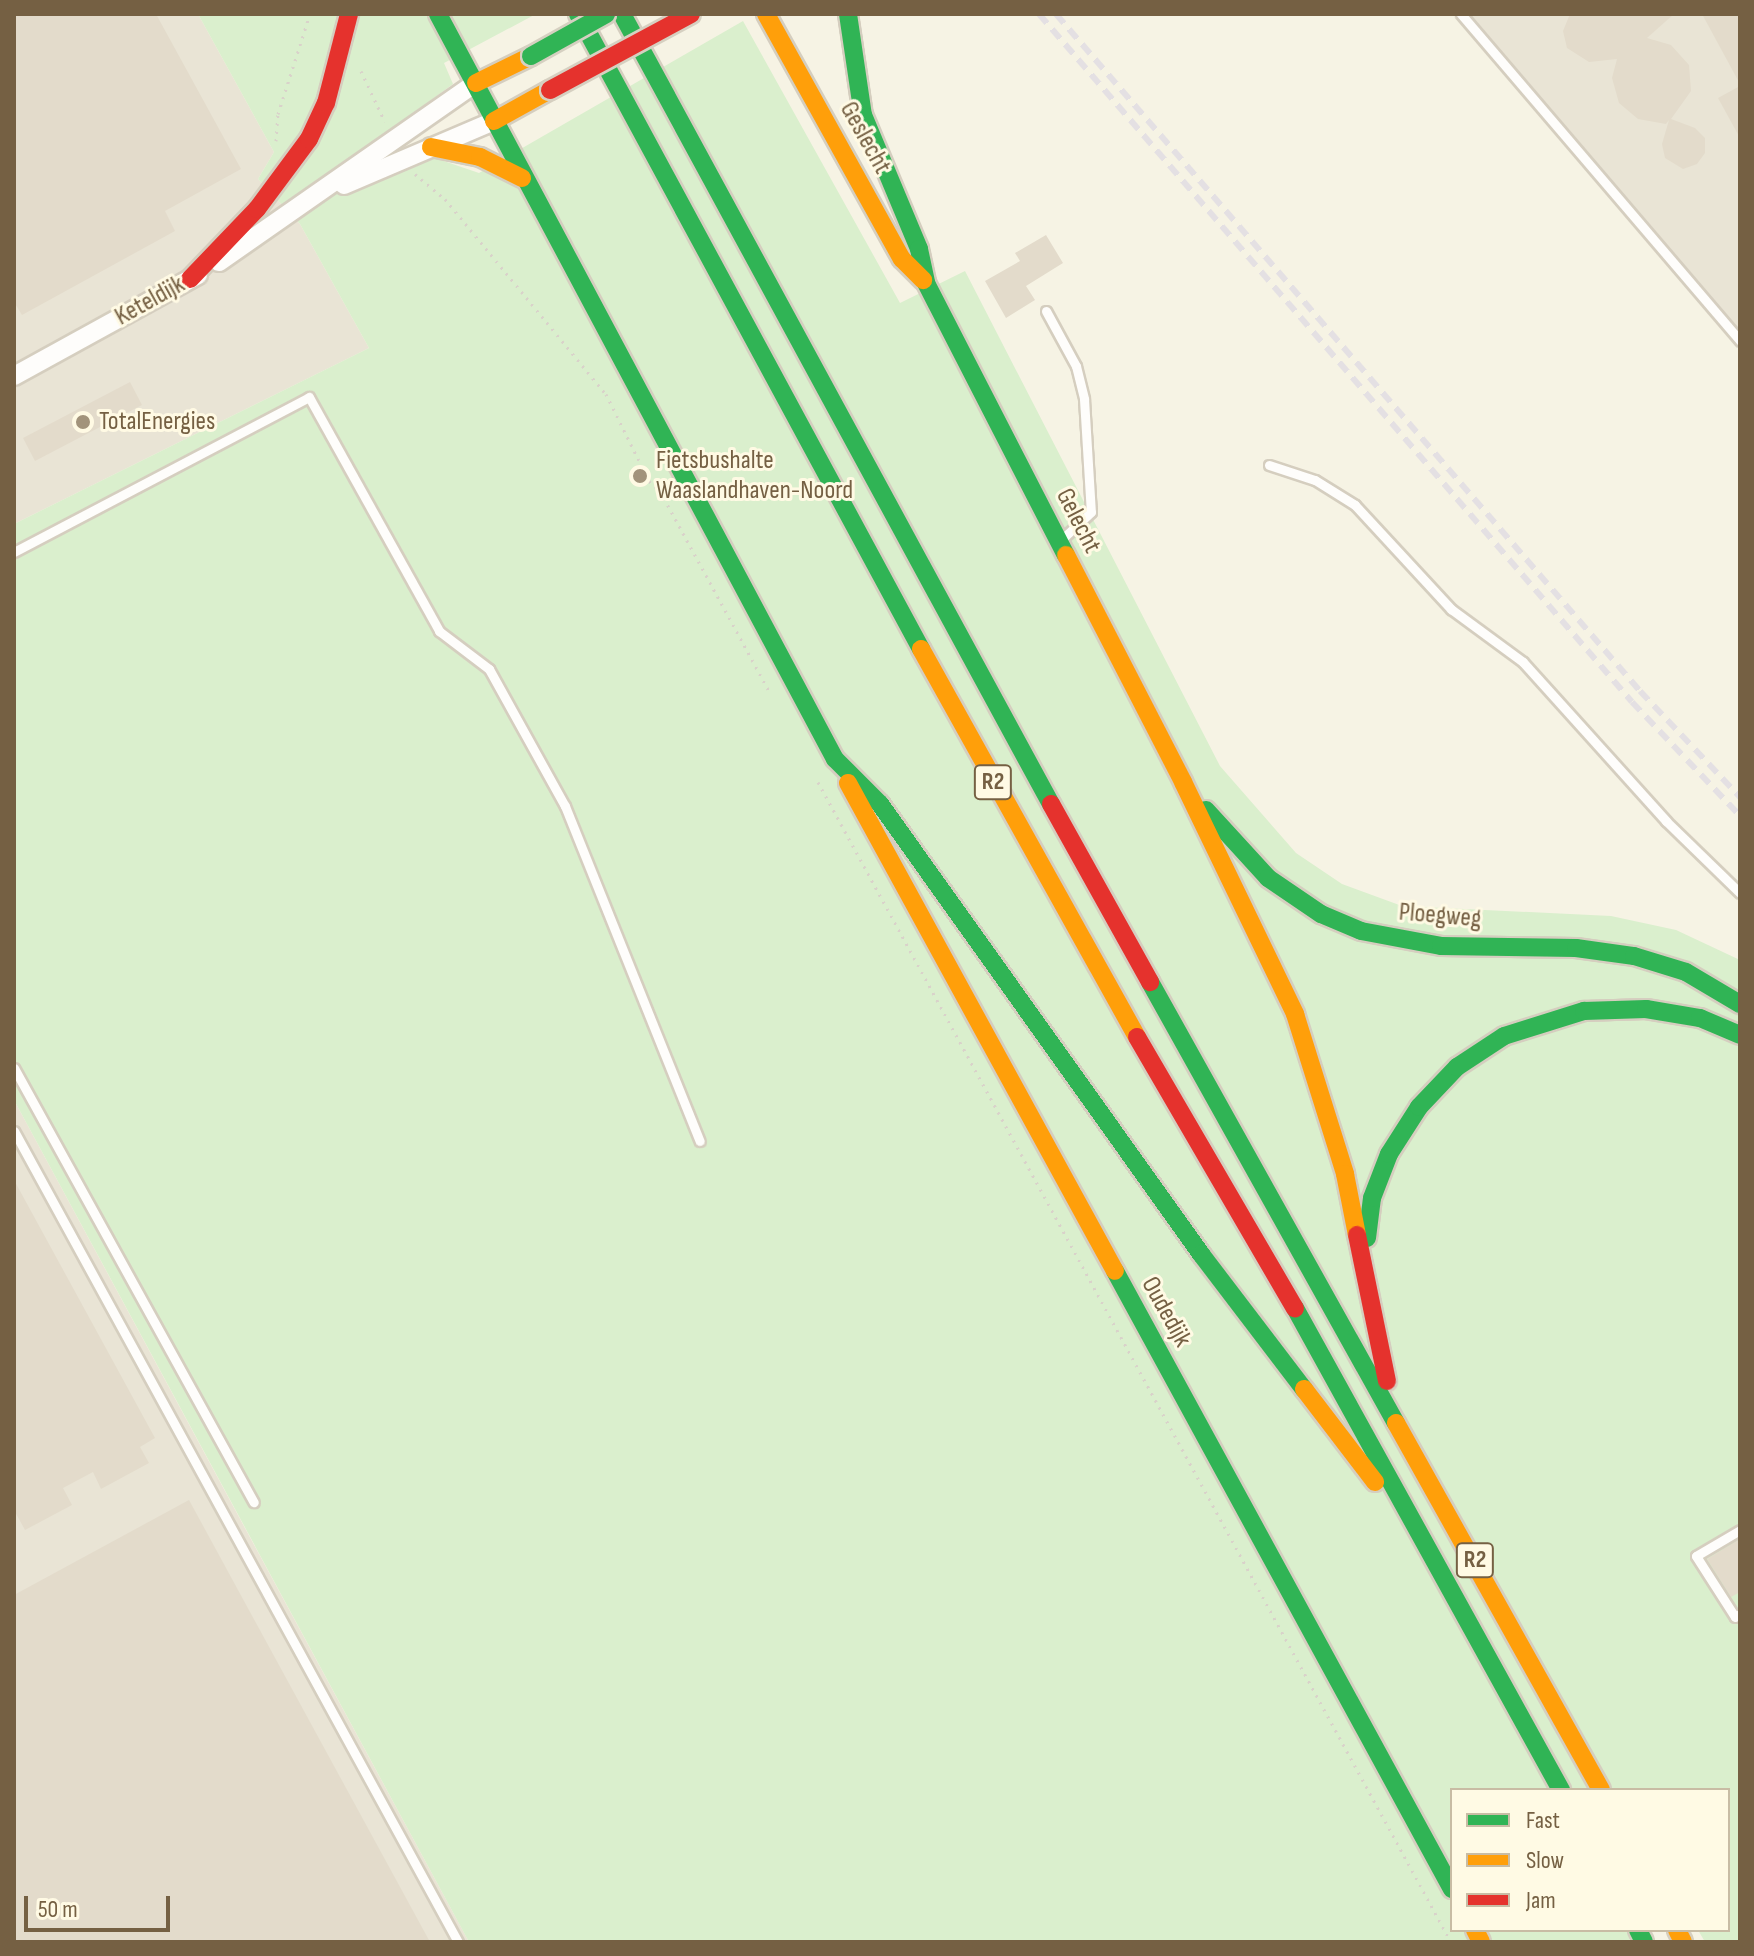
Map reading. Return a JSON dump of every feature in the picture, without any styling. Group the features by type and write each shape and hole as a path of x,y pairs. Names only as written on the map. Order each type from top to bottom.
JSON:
{"main road":[{"path":"190,279 257,209 309,139 326,103 349,14"},
{"name":"Oudedijk","path":"438,14 522,178 835,759 1450,1885"},
{"name":"R2","path":"578,14 1043,875 1423,1540 1560,1788"},
{"path":"476,83 606,14"},
{"name":"R2","path":"622,14 1081,859 1392,1409 1600,1788"},
{"path":"494,121 691,14"},
{"name":"Geslecht","path":"766,14 902,259 926,283"},
{"path":"848,14 863,115 919,249 926,283"},
{"path":"431,147 480,157 522,178"},
{"name":"Gelecht","path":"926,283 1183,782"},
{"name":"R2","path":"835,759 880,804 1319,1414 1423,1540"},
{"name":"R2","path":"1183,782 1295,1014 1324,1099 1365,1258 1392,1409"},
{"name":"Ploegweg","path":"1183,782 1268,878 1321,914 1361,931 1441,946 1576,948 1634,956 1686,972 1740,1004"},
{"name":"R2","path":"1365,1258 1372,1198 1389,1154 1419,1107 1482,1049 1529,1025 1612,1009 1679,1014 1740,1035"}],"street":[{"name":"Keteldijk","path":"14,376 190,279 282,219 476,83"},
{"name":"Keteldijk","path":"282,219 357,178 494,121"}],"lane":[{"path":"1461,14 1740,341"},
{"path":"1046,311 1082,383 1091,512 1060,542"},
{"path":"14,552 309,397 439,631 489,669 565,806 700,1141"},
{"path":"1269,465 1315,480 1355,505 1451,609 1523,662 1666,821 1740,893"},
{"path":"14,1068 254,1502"},
{"path":"14,1131 458,1942"},
{"path":"1740,1530 1696,1556 1735,1617 1740,1614"}],"path":[{"path":"277,154 278,114 310,14"},
{"path":"355,61 385,122"},
{"path":"415,174 445,199 606,394 773,699"},
{"path":"811,768 1451,1942"}],"shaded area":[{"path":"14,14 198,14 274,152 258,179 300,224 369,348 14,524"},
{"path":"1456,14 1740,14 1740,342 1588,167"},
{"path":"14,1100 239,1517 469,1942 14,1942"}],"green space":[{"path":"198,14 536,14 444,63 453,84 374,142 393,172 435,158 479,173 743,21 900,303 965,271 1220,766 1296,853 1342,884 1402,906 1611,916 1676,930 1740,960 1740,1942 1705,1942 1699,1932 1730,1932 1730,1788 1450,1788 1450,1932 1643,1932 1625,1942 469,1942 14,1100 14,524 369,348 300,224 258,179 274,152"}],"building":[{"path":"14,14 156,14 241,169 165,211 175,231 22,315 14,302"},
{"path":"1570,14 1674,14 1647,38 1671,45 1689,65 1691,91 1671,119 1695,128 1705,138 1705,153 1697,164 1683,169 1665,158 1662,144 1669,120 1666,124 1638,119 1619,103 1612,78 1617,59 1589,62 1567,48 1563,31"},
{"path":"1702,14 1740,14 1740,84"},
{"path":"1740,86 1740,138 1718,98"},
{"path":"1046,235 1063,263 1026,286 1035,300 1006,318 985,281 1020,261 1015,253"},
{"name":"TotalEnergies","path":"130,382 142,405 35,461 23,438"},
{"path":"14,1180 155,1438 140,1447 149,1463 101,1489 93,1472 63,1488 72,1505 25,1530 14,1510"},
{"path":"189,1500 430,1942 14,1942 14,1595"},
{"path":"1740,1539 1740,1592 1731,1597 1707,1559"}],"railway":[{"path":"1039,14 1632,702 1740,816"},
{"path":"1056,14 1640,691 1740,797"}],"traffic: fast":[{"path":"438,14 835,759"},
{"path":"578,14 921,649"},
{"path":"531,56 606,14"},
{"path":"622,14 1051,804"},
{"path":"848,14 863,115 919,249 926,283 1066,555"},
{"path":"835,759 880,804 1201,1254 1304,1389"},
{"path":"1206,810 1268,878 1321,914 1361,931 1441,946 1576,948 1634,956 1686,972 1740,1004"},
{"path":"1150,982 1396,1423"},
{"path":"1367,1238 1372,1198 1389,1154 1419,1107 1457,1067 1504,1036 1584,1011 1646,1009 1700,1018 1740,1035"},
{"path":"1115,1271 1450,1885"},
{"path":"1295,1308 1560,1788"},
{"path":"1639,1932 1644,1942"}],"traffic: slow":[{"path":"766,14 902,259 923,280"},
{"path":"476,83 531,56"},
{"path":"494,121 550,90"},
{"path":"431,147 480,157 522,178"},
{"path":"1066,555 1183,782"},
{"path":"921,649 1137,1037"},
{"path":"1183,782 1295,1014 1345,1174 1357,1235"},
{"path":"848,783 1115,1271"},
{"path":"1304,1389 1375,1482"},
{"path":"1396,1423 1600,1788"},
{"path":"1476,1932 1481,1942"},
{"path":"1678,1932 1683,1942"}],"traffic: jam":[{"path":"190,279 257,209 309,139 326,103 349,14"},
{"path":"550,90 691,14"},
{"path":"1051,804 1150,982"},
{"path":"1137,1037 1295,1308"},
{"path":"1357,1235 1387,1381"}],"place":[{"name":"TotalEnergies","path":"83,422"},
{"name":"Fietsbushalte Waaslandhaven-Noord","path":"640,476"}]}
